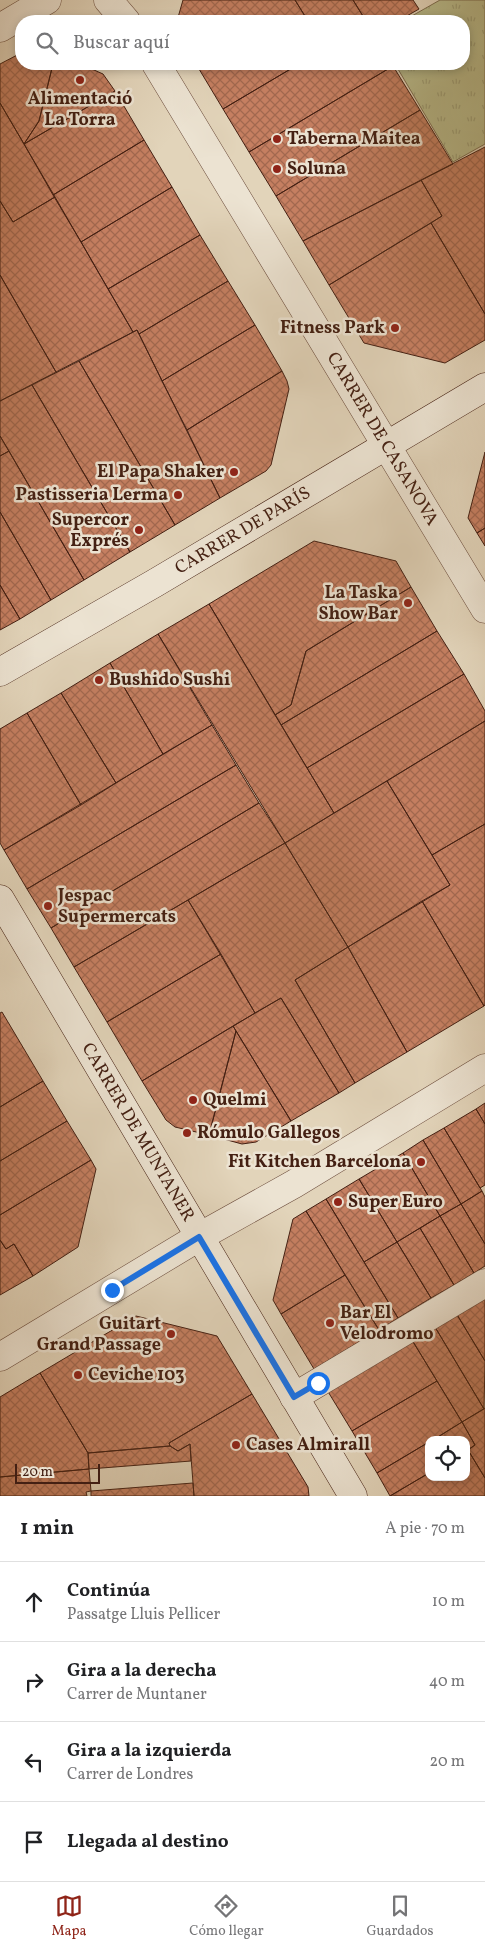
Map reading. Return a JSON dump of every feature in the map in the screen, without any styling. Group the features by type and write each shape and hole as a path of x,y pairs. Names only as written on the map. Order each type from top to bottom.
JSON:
{"street":[{"path":"22,15 47,0"},
{"path":"108,0 121,15"},
{"path":"0,28 15,19"},
{"name":"CARRER DE CASANOVA","path":"160,70 485,608"},
{"name":"CARRER DE PARÍS","path":"0,672 155,583 485,387"},
{"name":"CARRER DE MUNTANER","path":"0,899 353,1496"},
{"path":"0,1356 199,1237 294,1184 485,1068"},
{"path":"294,1397 485,1283"}],"green space":[{"path":"440,0 485,0 485,144 453,162 399,70 470,70 470,15 414,15"}],"building":[{"path":"183,0 295,0 304,15 179,15"},
{"path":"295,0 353,0 362,15 304,15"},
{"path":"353,0 413,0 419,9 408,15 362,15"},
{"path":"15,56 15,70 52,70 39,121 24,144 0,103 0,64"},
{"path":"52,70 94,70 103,74 115,91 24,144 39,121"},
{"path":"200,70 289,70 223,109"},
{"path":"289,70 386,70 249,152 223,109"},
{"path":"386,70 395,70 420,110 276,196 249,152"},
{"path":"115,91 144,140 53,195 24,144"},
{"path":"0,103 55,197 13,222 0,201"},
{"path":"420,110 453,164 303,241 276,196"},
{"path":"144,140 172,187 81,242 53,195"},
{"path":"485,147 485,314 431,223 442,216 421,180"},
{"path":"421,180 442,216 329,285 303,241"},
{"path":"172,187 200,235 108,289 81,242"},
{"path":"55,197 133,332 56,372 0,275 0,201 13,222"},
{"path":"431,223 485,314 485,340 445,363 364,343 329,285"},
{"path":"200,235 228,281 139,334 137,330 133,332 108,289"},
{"path":"0,275 56,372 0,401"},
{"path":"228,281 255,325 162,381 139,334"},
{"path":"255,325 282,371 187,430 162,381"},
{"path":"137,330 220,498 175,525 79,361"},
{"path":"79,361 175,525 130,552 32,385"},
{"path":"282,371 289,389 271,465 266,471 220,498 187,430"},
{"path":"32,385 130,552 84,580 0,436 0,401"},
{"path":"0,436 9,451 0,456"},
{"path":"9,451 84,580 51,600 0,512 0,456"},
{"path":"485,452 485,528 477,533 468,518"},
{"path":"0,512 51,600 20,619 0,585"},
{"path":"485,528 485,546 477,533"},
{"path":"314,541 396,561 411,587 306,651 291,705 275,715 209,604"},
{"path":"0,585 20,619 0,630"},
{"path":"411,587 437,631 281,725 275,715 291,705 306,651"},
{"path":"209,604 334,813 285,843 158,634"},
{"path":"437,631 464,674 307,768 281,725"},
{"path":"158,634 212,725 163,754 110,663"},
{"path":"110,663 163,754 116,783 61,693"},
{"path":"464,674 485,711 485,721 334,813 307,768"},
{"path":"61,693 116,783 81,805 27,713"},
{"path":"27,713 81,805 4,850 0,843 0,729"},
{"path":"485,721 485,824 432,855 387,781"},
{"path":"212,725 236,765 27,889 4,850"},
{"path":"236,765 259,803 51,928 27,889"},
{"path":"387,781 450,885 348,947 285,843"},
{"path":"259,803 285,843 74,967 51,928"},
{"path":"485,824 484,1006 422,901 450,885 432,855"},
{"path":"285,843 348,947 295,980 355,1083 339,1093 281,998 255,1013 188,900"},
{"path":"188,900 221,954 107,1022 74,967"},
{"path":"422,901 484,1006 407,1052 348,947"},
{"path":"348,947 407,1052 355,1083 295,980"},
{"path":"221,954 255,1013 142,1081 107,1022"},
{"path":"281,998 339,1093 291,1121 233,1026"},
{"path":"2,1012 43,1081 0,1107 0,1013"},
{"path":"233,1026 236,1031 209,1135 175,1127 166,1120 142,1081"},
{"path":"236,1031 291,1121 256,1142 242,1144 209,1135"},
{"path":"43,1081 67,1121 0,1161 0,1107"},
{"path":"485,1103 485,1124 476,1109"},
{"path":"476,1109 485,1124 485,1185 480,1188 444,1128"},
{"path":"67,1121 91,1160 0,1215 0,1161"},
{"path":"444,1128 482,1191 461,1204 423,1140"},
{"path":"423,1140 461,1204 440,1216 403,1153"},
{"path":"403,1153 440,1216 397,1242 359,1179"},
{"path":"91,1160 96,1169 78,1247 33,1276 14,1244 6,1249 0,1240 0,1215"},
{"path":"359,1179 397,1242 364,1262 326,1199"},
{"path":"482,1191 485,1197 485,1244 461,1204"},
{"path":"326,1199 398,1318 379,1330 306,1211"},
{"path":"461,1204 485,1244 485,1266 474,1273 440,1216"},
{"path":"306,1211 345,1275 281,1314 273,1300 293,1219"},
{"path":"440,1216 474,1273 454,1285 420,1228"},
{"path":"420,1228 454,1285 431,1298 397,1242"},
{"path":"0,1240 6,1249 14,1244 33,1276 0,1295"},
{"path":"397,1242 431,1298 398,1318 364,1262"},
{"path":"345,1275 379,1330 314,1369 281,1314"},
{"path":"485,1296 485,1361 456,1313"},
{"path":"456,1313 485,1361 484,1409 435,1327"},
{"path":"136,1316 217,1336 252,1394 169,1443 170,1446 88,1453 40,1373"},
{"path":"435,1327 484,1409 462,1422 412,1340"},
{"path":"412,1340 437,1381 352,1431 327,1390"},
{"path":"40,1373 88,1453 89,1469 0,1477 0,1397"},
{"path":"437,1381 462,1422 439,1436 425,1436 425,1444 377,1473 352,1431"},
{"name":"Cases Almirall","path":"252,1394 308,1487 309,1496 194,1496 190,1444 178,1451 170,1446 169,1443"},
{"path":"485,1408 485,1478 470,1453 470,1449 475,1445 462,1422"},
{"path":"462,1422 470,1436 439,1436"},
{"path":"470,1436 475,1445 470,1448"},
{"path":"190,1444 191,1461 89,1469 88,1453 170,1446 178,1451"},
{"path":"425,1444 425,1475 390,1496 377,1473"},
{"path":"470,1453 485,1478 485,1496 390,1496 425,1475 425,1481 470,1481"},
{"path":"89,1469 91,1491 86,1492 87,1496 0,1496 0,1477"},
{"path":"193,1483 194,1496 91,1496 91,1491"}],"place":[{"name":"Alimentació La Torra","path":"80,80"},
{"name":"Taberna Maitea","path":"277,139"},
{"name":"Soluna","path":"277,169"},
{"name":"Fitness Park","path":"395,328"},
{"name":"El Papa Shaker","path":"234,472"},
{"name":"Pastisseria Lerma","path":"178,495"},
{"name":"Supercor Exprés","path":"139,530"},
{"name":"La Taska Show Bar","path":"408,603"},
{"name":"Bushido Sushi","path":"99,680"},
{"name":"Jespac Supermercats","path":"48,906"},
{"name":"Quelmi","path":"193,1100"},
{"name":"Rómulo Gallegos","path":"187,1133"},
{"name":"Fit Kitchen Barcelona","path":"421,1162"},
{"name":"Super Euro","path":"338,1202"},
{"name":"Bar El Velodromo","path":"330,1323"},
{"name":"Guitart Grand Passage","path":"171,1334"},
{"name":"Ceviche 103","path":"78,1375"},
{"name":"Cases Almirall","path":"236,1445"}],"route":[{"path":"112,1290 199,1237 294,1397 318,1383"}]}
